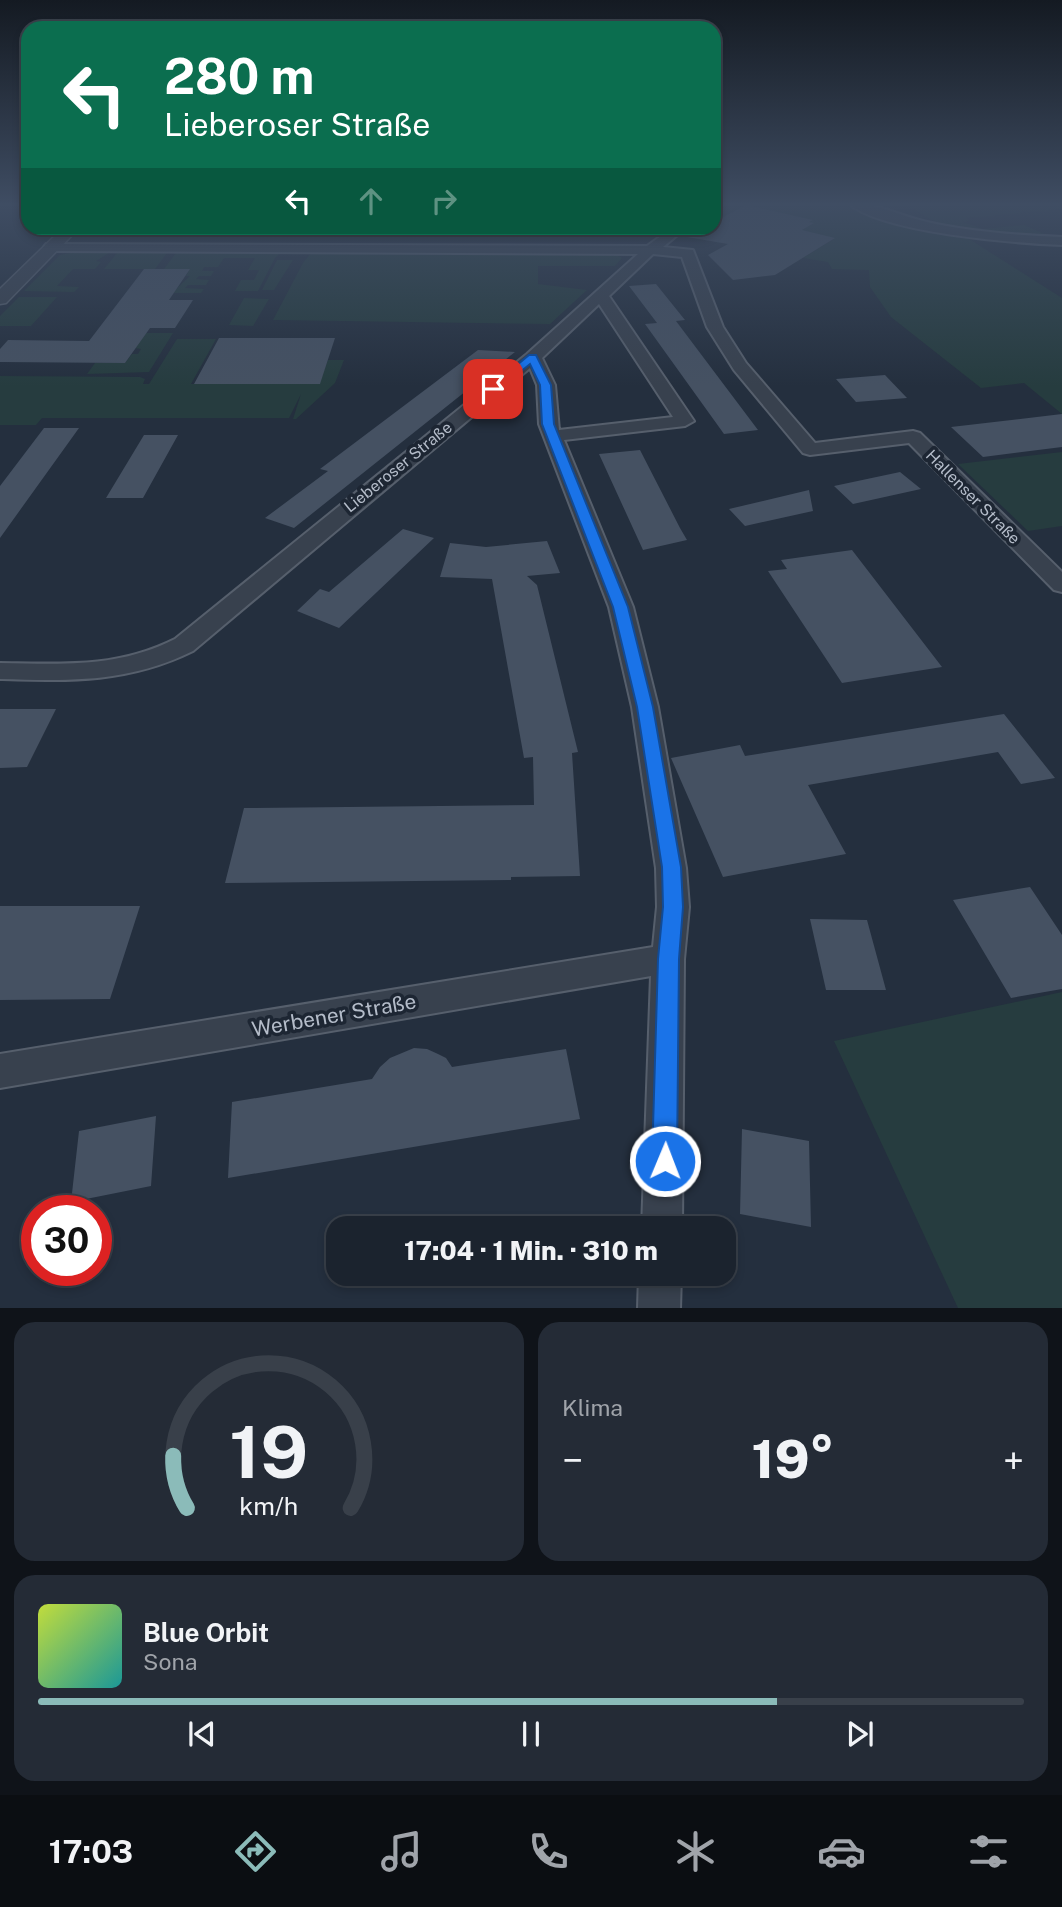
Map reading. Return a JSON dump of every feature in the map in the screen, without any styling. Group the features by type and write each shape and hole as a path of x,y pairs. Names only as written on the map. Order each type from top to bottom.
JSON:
{"street":[{"path":"0,299 34,264"},
{"name":"Lieberoser Straße","path":"0,671 92,673 139,665 163,657 184,645 533,357 634,264"},
{"name":"Hallenser Straße","path":"692,264 715,327 740,366 810,449 913,437 1062,585"},
{"path":"553,436 685,421 600,294"},
{"path":"533,357 546,385 548,424 621,607 645,707 671,867 673,907 668,959 662,1216"},
{"name":"Werbener Straße","path":"0,1072 668,959"},
{"path":"659,1308 660,1286"}],"green space":[{"path":"51,264 99,264 95,269 73,269 57,286 79,287 74,292 24,291"},
{"path":"108,264 159,264 155,269 104,269"},
{"path":"168,264 220,264 218,267 204,267 202,271 214,271 211,276 199,276 196,279 209,280 206,285 188,285 185,288 204,289 201,293 172,293 190,276 186,276 189,270 164,269"},
{"path":"251,264 272,264 258,291 235,291 241,280 254,280 259,270 248,270"},
{"path":"275,264 290,264 274,290 262,290"},
{"path":"302,264 617,264 538,266 538,284 587,290 550,324 273,320"},
{"path":"829,264 1009,264 1062,298 1062,414 1024,383 981,388 891,317 870,287 869,270 832,269"},
{"path":"19,297 57,297 31,326 0,326 0,316"},
{"path":"244,298 269,299 253,326 229,325"},
{"path":"146,333 173,333 149,372 87,374 95,363 125,363 132,354 138,354 141,349 135,348"},
{"path":"177,339 216,339 191,384 319,384 328,360 344,360 335,383 296,419 293,419 301,394 289,418 42,418 36,425 0,425 0,376 140,377 145,379 143,384 149,384"},
{"path":"1062,452 1062,526 1028,531 958,464"},
{"path":"1062,992 1062,1308 958,1308 834,1041"}],"building":[{"path":"717,264 793,264 775,275 733,280"},
{"path":"144,269 190,269 169,300 193,300 175,328 150,328 125,363 0,362 0,349 8,340 89,341"},
{"path":"656,284 685,320 676,321 758,430 724,434 645,324 657,323 629,286"},
{"path":"219,338 335,338 320,384 194,384"},
{"path":"478,350 515,352 294,528 265,518 328,471 320,469"},
{"path":"885,375 907,398 856,402 836,379"},
{"path":"1062,414 1062,447 983,457 951,427"},
{"path":"44,428 79,428 0,538 0,486"},
{"path":"144,435 178,435 143,498 106,498"},
{"path":"640,450 687,540 643,550 599,454"},
{"path":"900,472 921,489 853,504 834,486"},
{"path":"809,490 813,511 745,526 729,509"},
{"path":"403,529 434,538 339,628 297,611 320,589 329,592"},
{"path":"547,541 560,573 527,576 537,585 578,752 572,753 580,876 511,877 511,880 225,883 244,808 534,805 533,757 524,758 492,579 440,577 450,543 486,547"},
{"path":"852,550 942,667 842,683 768,571 787,569 781,560"},
{"path":"0,709 56,709 27,767 0,768"},
{"path":"1004,714 1055,778 1021,784 998,752 808,785 846,854 723,877 671,758 740,745 745,756"},
{"path":"1030,887 1062,935 1062,989 1011,998 953,900"},
{"path":"0,906 140,906 110,999 0,1000"},
{"path":"810,919 867,920 886,990 826,990"},
{"path":"414,1048 427,1049 446,1058 452,1067 566,1049 580,1119 228,1178 232,1102 372,1079 390,1058"},
{"path":"156,1116 151,1186 106,1195 72,1195 79,1131"},
{"path":"742,1129 809,1141 811,1227 740,1214"}],"route":[{"path":"493,389 533,357 546,385 548,424 621,607 645,707 671,867 673,907 668,959 665,1161"}]}
